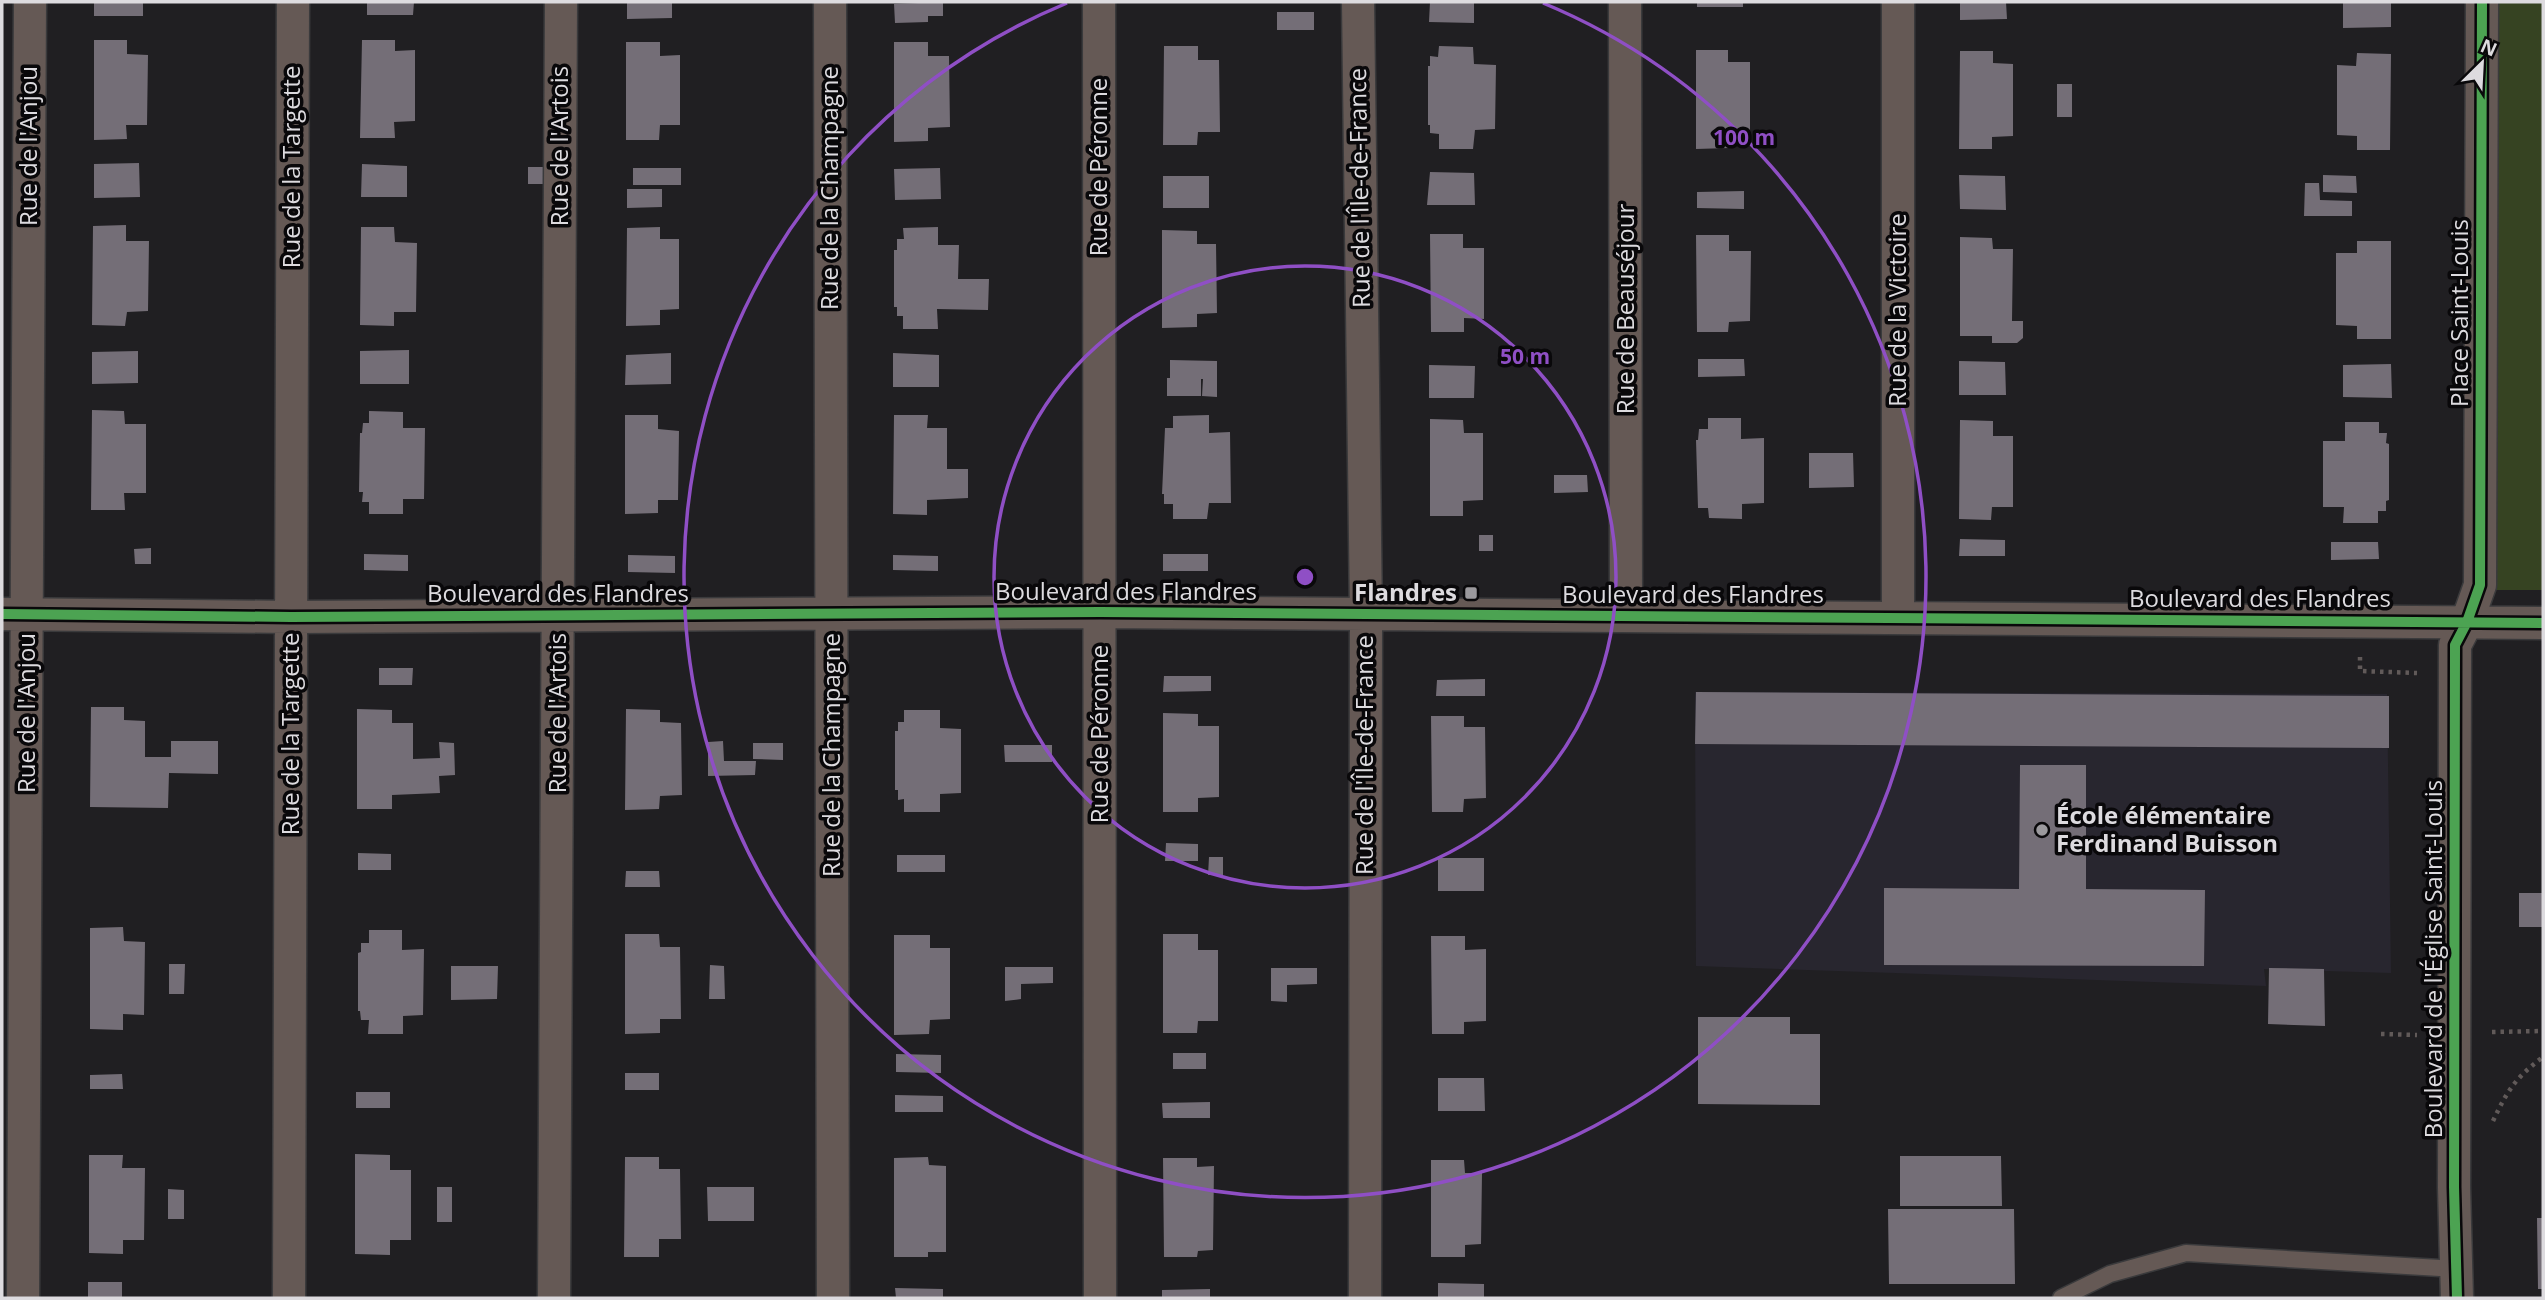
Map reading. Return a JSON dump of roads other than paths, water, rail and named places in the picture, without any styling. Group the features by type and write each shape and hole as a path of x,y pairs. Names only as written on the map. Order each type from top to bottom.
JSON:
{"street":[{"name":"Rue de l'Anjou","path":"23,1298 15,614 30,2"},
{"name":"Rue de la Targette","path":"289,1298 293,2"},
{"name":"Rue de l'Artois","path":"554,1298 561,2"},
{"name":"Rue de la Champagne","path":"830,2 833,1298"},
{"name":"Rue de Péronne","path":"1099,2 1100,1298"},
{"name":"Rue de l'Île-de-France","path":"1358,2 1367,614 1365,1298"},
{"name":"Rue de Beauséjour","path":"1625,2 1626,616"},
{"name":"Rue de la Victoire","path":"1898,2 1898,618"},
{"name":"Place Saint-Louis","path":"2467,622 2480,585 2482,2"},
{"name":"Boulevard des Flandres","path":"15,614 291,617 1100,612 2543,623"},
{"name":"Boulevard de l'Église Saint-Louis","path":"2457,1284 2454,1187 2455,645 2467,622"}],"lane":[{"path":"2061,1298 2110,1274 2186,1253 2457,1284"}],"place":[{"name":"Flandres","path":"1471,593"},
{"name":"École élémentaire Ferdinand Buisson","path":"2042,830"}]}
